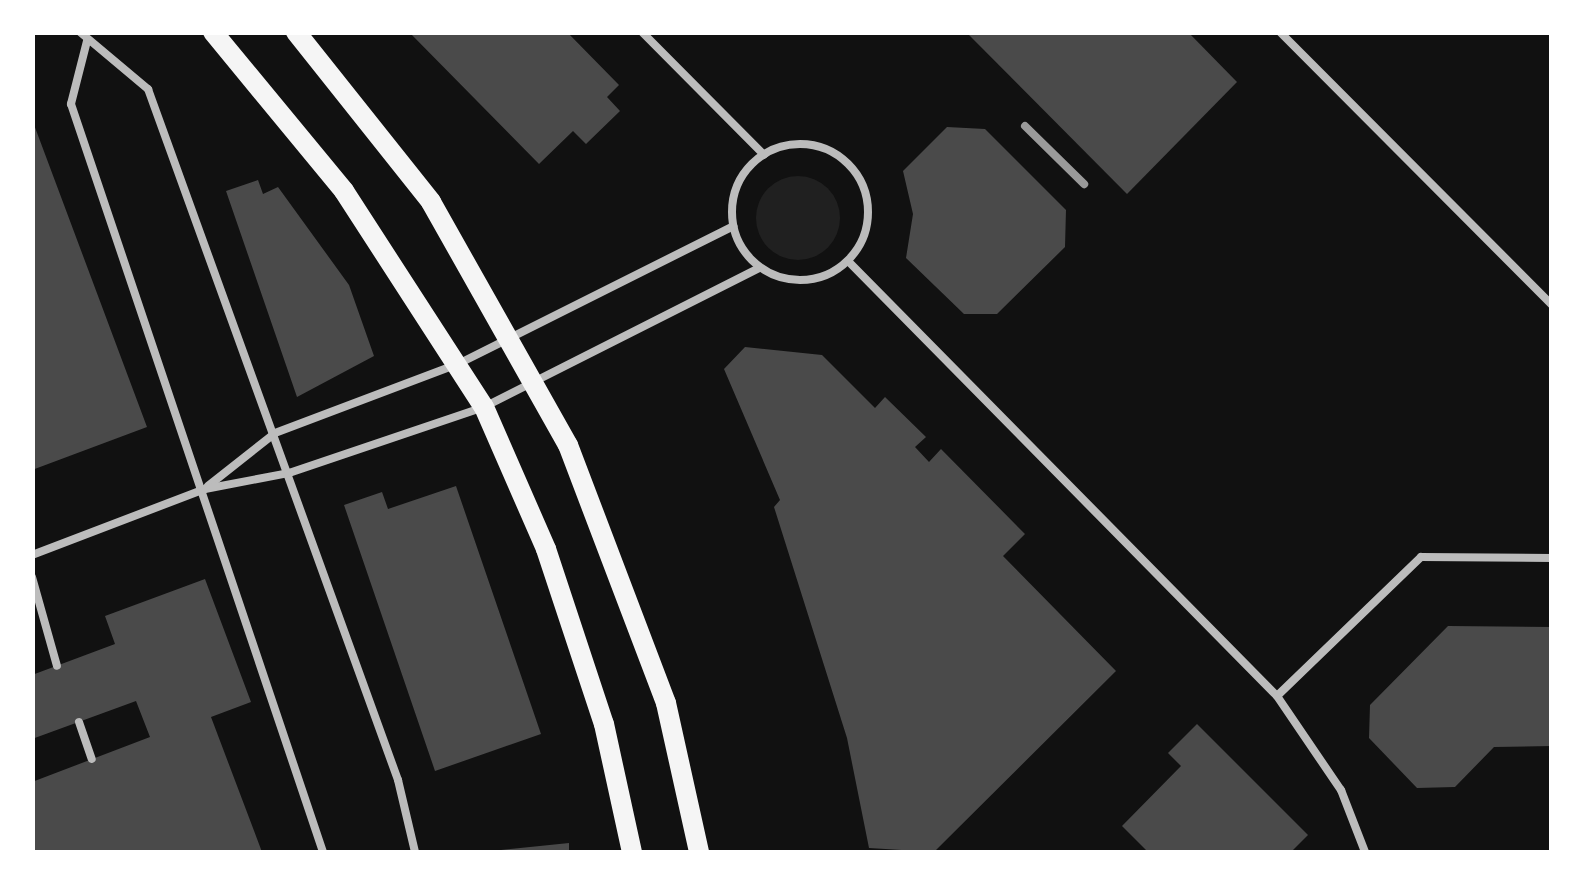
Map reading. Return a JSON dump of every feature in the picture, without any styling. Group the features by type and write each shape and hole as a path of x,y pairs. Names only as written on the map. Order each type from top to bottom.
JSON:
{"main road":[{"path":"214,32 344,191 484,407 546,550 604,724 632,852"},
{"path":"296,32 431,202 514,338 536,382 631,593 699,852"}],"lane":[{"path":"642,32 764,155"},
{"path":"1280,32 1552,304"},
{"path":"323,852 205,489 71,104 84,36 148,89 276,433 415,852"},
{"path":"32,555 205,489 289,473 484,407 759,268 815,279 848,260 868,220 858,175 821,148 764,155 737,186 733,226 759,268"},
{"path":"205,489 276,433 458,364 733,226"},
{"path":"848,260 1277,696 1308,732 1364,852"},
{"path":"1277,696 1422,557 1552,558"},
{"path":"32,576 58,666"},
{"path":"79,722 92,759"}],"shaded area":[{"path":"798,176 821,183 833,195 840,218 833,241 821,253 798,260 775,253 763,241 756,218 763,195 775,183"}],"building":[{"path":"409,32 567,32 619,85 607,97 620,111 586,144 573,131 539,164"},
{"path":"966,32 1188,32 1237,82 1127,194"},
{"path":"33,122 147,427 32,470 33,379"},
{"path":"947,127 985,129 1066,210 1065,247 997,314 964,314 906,258 913,214 903,171"},
{"path":"258,180 263,194 278,187 349,285 374,356 297,397 226,191"},
{"path":"745,347 822,355 875,408 885,397 926,437 915,447 929,462 941,449 1025,534 1003,556 1116,671 934,852 869,848 847,738 774,507 780,500 724,369"},
{"path":"456,486 541,734 435,771 344,505 382,492 388,509"},
{"path":"205,579 251,702 211,717 262,852 32,852 32,782 150,737 136,701 32,739 32,675 115,644 105,616"},
{"path":"1448,626 1552,627 1552,746 1494,747 1455,787 1417,788 1369,738 1370,705"},
{"path":"1197,724 1308,835 1291,852 1148,852 1122,826 1181,766 1168,753"},
{"path":"569,843 569,852 501,852 501,850"}],"railway":[{"path":"1025,126 1084,184"}]}
